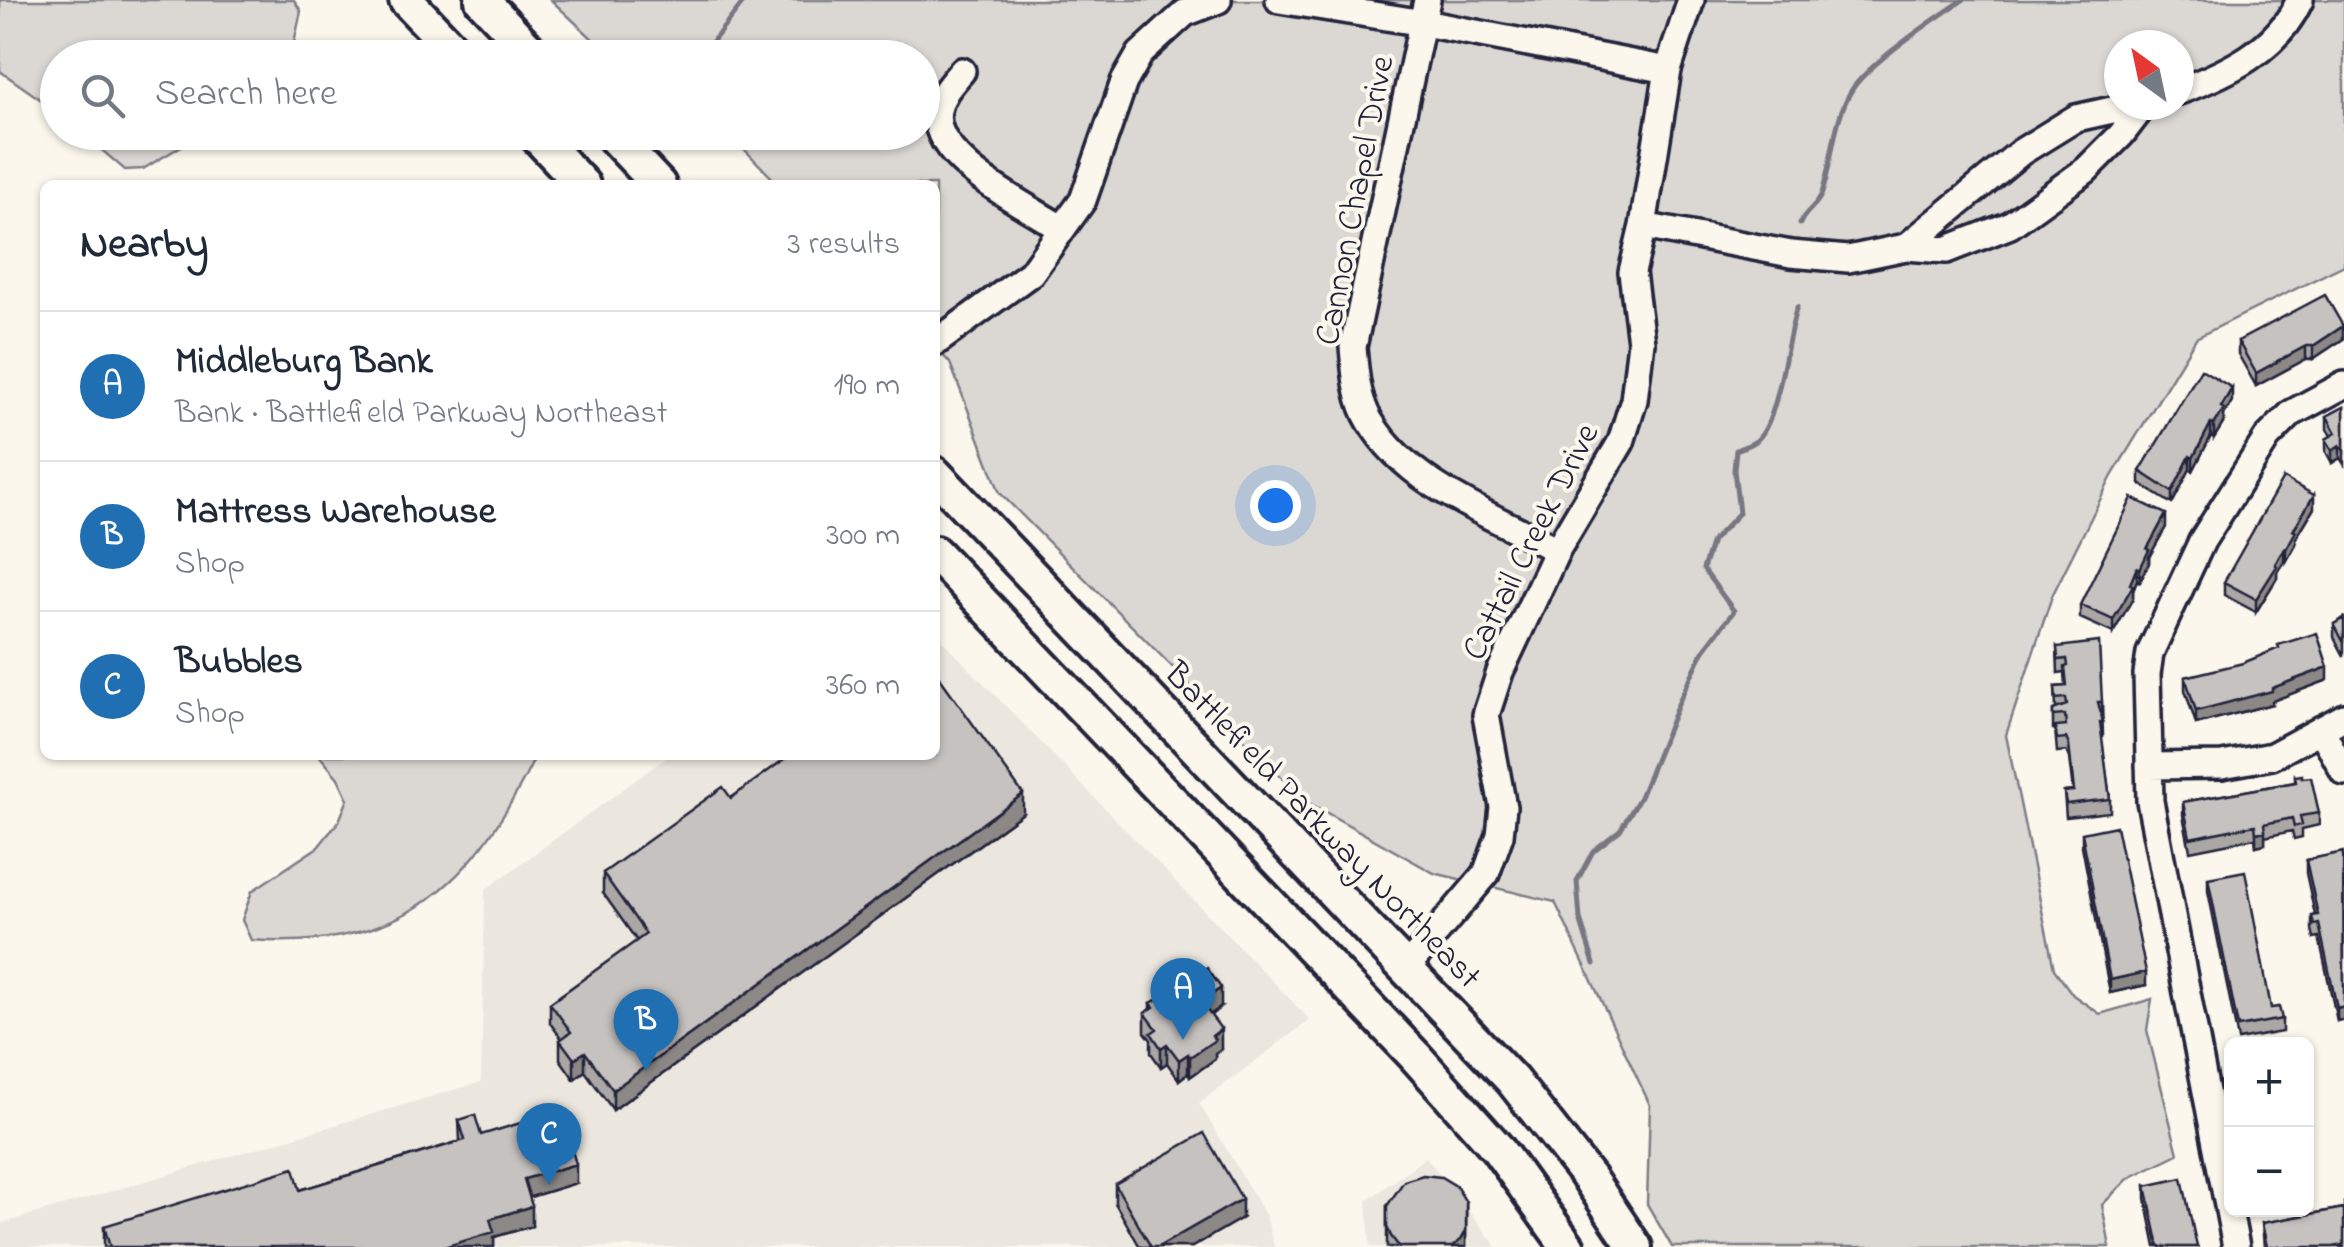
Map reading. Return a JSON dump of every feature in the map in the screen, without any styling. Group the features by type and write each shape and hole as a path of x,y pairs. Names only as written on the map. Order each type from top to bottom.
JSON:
{"main road":[{"path":"406,0 444,40"},
{"path":"482,0 520,40"},
{"path":"550,150 578,180"},
{"path":"626,150 654,180"},
{"name":"Battlefield Parkway Northeast","path":"940,479 1512,1080 1550,1125 1635,1247"},
{"path":"940,558 1415,1056 1497,1148 1568,1247"}],"street":[{"path":"940,339 1032,273 1083,200 1124,82 1140,54 1186,13 1218,0"},
{"path":"1279,0 1426,12 1668,70"},
{"name":"Cattail Creek Drive","path":"1406,968 1486,874 1500,835 1502,807 1486,715 1500,672 1557,550 1621,442 1634,400 1641,342 1632,272 1668,70 1691,0"},
{"path":"2194,86 2265,50 2300,0"},
{"name":"Cannon Chapel Drive","path":"1426,12 1353,347 1356,378 1368,418 1394,454 1427,480 1557,550"},
{"path":"940,101 962,71"},
{"path":"1906,248 2020,152 2076,118 2104,112"},
{"path":"1642,226 1791,254 1848,259 1906,248 1946,250 2010,225 2086,170 2132,120"},
{"path":"940,128 960,163 1061,228"},
{"path":"2236,1247 2150,800 2147,674 2150,653 2202,541 2278,424 2292,412 2344,385"},
{"path":"2148,766 2222,764 2272,756 2332,723 2344,772"}],"shaded area":[{"path":"0,0 294,0 301,11 295,40 40,40 40,99 0,71"},
{"path":"551,0 2344,0 2344,265 2196,338 2112,476 2052,596 2006,735 2054,969 2073,995 2100,1014 2152,999 2147,1030 2178,1154 2129,1178 2102,1205 2110,1247 1672,1247 1647,1204 1650,1105 1555,902 1434,873 1304,800 1000,493 950,363 940,352 940,180 774,180 745,150 940,150 940,40 594,40"},
{"path":"102,150 175,150 143,169 125,170"},
{"path":"940,638 1310,1020 1199,1103 1266,1216 1274,1247 0,1247 0,1224 481,1082 485,890 663,760 940,760"},
{"path":"323,760 533,760 487,840 458,874 427,900 391,921 351,934 304,941 251,940 242,920 252,891 318,847 339,821 348,799"},
{"path":"1426,1157 1497,1247 1370,1247 1367,1201"}],"building":[{"path":"2325,295 2343,326 2313,346 2256,373 2238,341"},
{"path":"2201,369 2232,388 2221,407 2224,409 2214,425 2211,423 2193,458 2190,456 2172,492 2140,471"},
{"path":"2344,407 2344,451 2340,445 2332,450 2326,439 2336,433 2327,416"},
{"path":"2283,478 2314,495 2256,599 2224,582"},
{"path":"2132,498 2166,514 2113,620 2080,605"},
{"path":"2344,618 2344,643 2334,624"},
{"path":"2317,633 2328,667 2272,691 2196,711 2185,677 2243,663 2279,648 2278,645"},
{"path":"2099,642 2102,702 2098,702 2110,799 2066,804 2064,792 2074,791 2069,745 2066,738 2057,739 2055,727 2066,726 2065,715 2053,716 2053,710 2067,705 2066,698 2056,699 2055,687 2067,686 2068,666 2067,659 2058,660 2057,647"},
{"path":"940,678 1023,794 613,1090 585,1052 574,1059 560,1040 571,1032 550,1003 646,934 603,873 723,787 731,798 783,760 940,760"},
{"path":"2295,776 2311,777 2319,813 2300,816 2302,824 2294,826 2292,818 2264,824 2265,831 2256,833 2255,825 2190,838 2183,802 2296,782"},
{"path":"2116,826 2146,972 2110,980 2082,833"},
{"path":"2343,852 2344,1006 2337,1008 2319,924 2314,925 2312,916 2318,915 2306,860"},
{"path":"2245,871 2271,1008 2279,1007 2282,1019 2238,1027 2208,878"},
{"path":"1207,968 1221,988 1201,1002 1221,1029 1212,1036 1215,1040 1179,1060 1167,1044 1161,1048 1151,1033 1157,1029 1145,1013 1154,1007 1151,1003"},
{"path":"560,1111 576,1164 524,1179 532,1206 490,1219 494,1232 444,1247 110,1247 104,1226 294,1168 300,1190 465,1140 459,1120 475,1115 481,1135"},
{"path":"1204,1133 1242,1199 1158,1247 1151,1247 1115,1184"},
{"path":"1423,1175 1441,1177 1456,1186 1466,1202 1466,1231 1452,1247 1401,1247 1387,1227 1387,1206 1404,1181"},
{"path":"2182,1178 2197,1247 2159,1247 2146,1186"},
{"path":"2344,1208 2344,1245 2267,1247 2262,1223 2314,1217 2314,1213"}],"waterway":[{"path":"714,40 745,0"},
{"path":"1800,224 1822,193 1837,126 1853,88 1888,54 1963,0"},
{"path":"1594,964 1580,919 1577,881 1593,851 1620,830 1640,797 1704,650 1734,611 1703,569 1712,541 1739,513 1736,450 1756,441 1766,428 1797,307"}],"place":[{"name":"Middleburg Bank","path":"1183,1040"},
{"name":"Mattress Warehouse","path":"646,1071"},
{"name":"Bubbles","path":"549,1185"}]}
